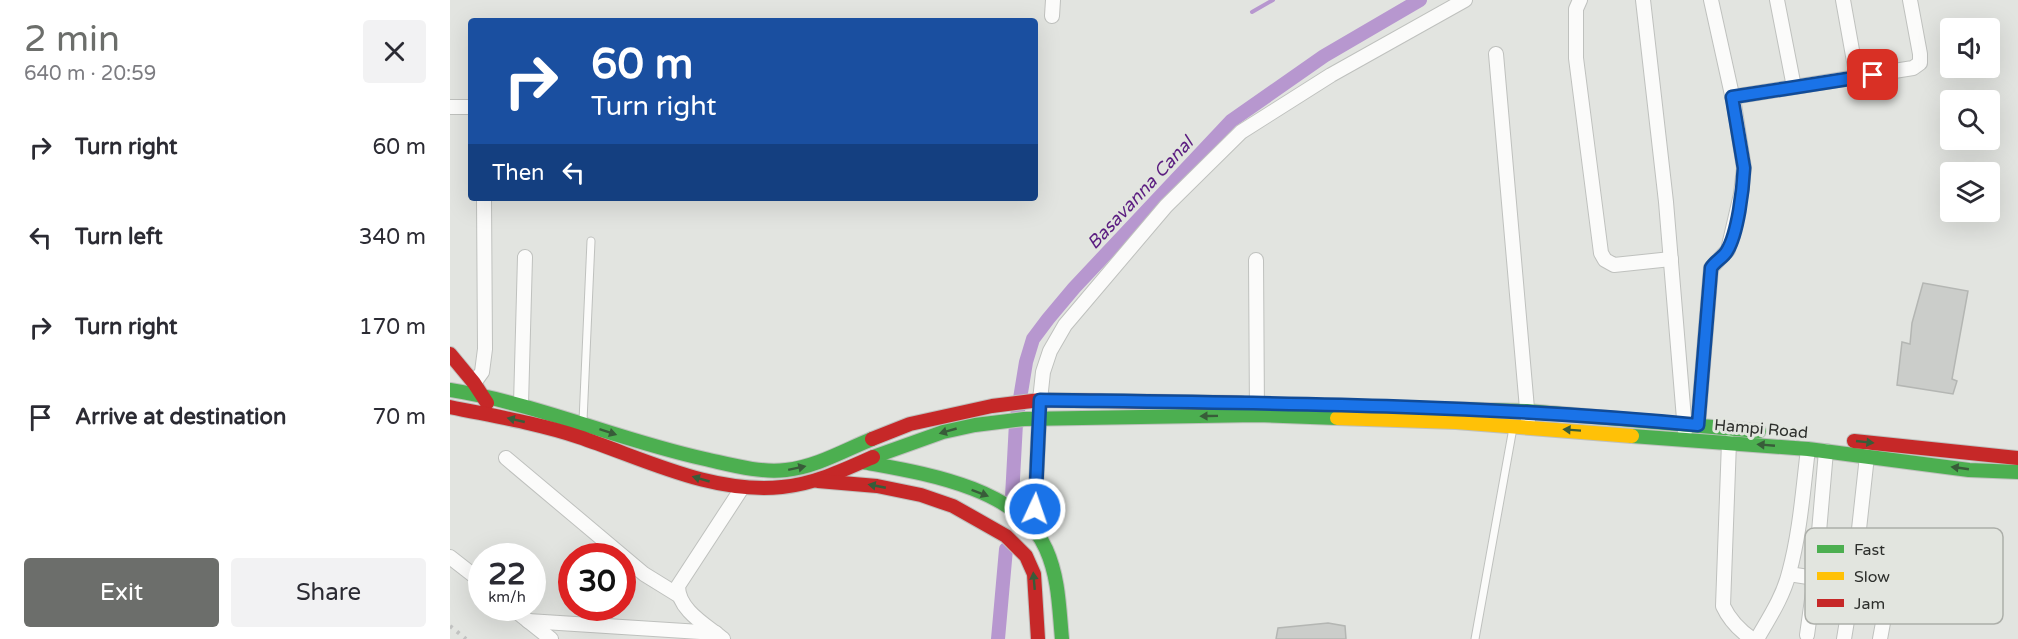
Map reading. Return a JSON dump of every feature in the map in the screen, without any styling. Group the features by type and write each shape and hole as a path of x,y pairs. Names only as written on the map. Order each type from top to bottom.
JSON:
{"main road":[{"path":"450,354 474,383 494,415"},
{"path":"452,387 521,404 664,450 757,470 786,470 824,460 910,424 1006,404 1035,401 1257,409 1527,411 2018,458"},
{"path":"452,387 470,411"},
{"path":"450,408 494,415 578,437 703,481 742,488 782,487 815,481 857,482 936,499 1009,538 1024,551 1034,574 1038,639"},
{"name":"Hampi Road","path":"815,481 912,441 959,428 1006,419 1257,409 1729,442 1826,451 1969,470 2018,472"},
{"path":"863,462 953,483 1008,506 1034,528 1046,549 1055,576 1062,639"}],"street":[{"path":"1053,0 1053,16"},
{"path":"1034,528 1037,418 1035,401 1050,351 1065,326 1166,206 1241,132 1331,75 1465,0"},
{"path":"1580,0 1576,9 1576,58 1601,253 1605,260 1614,265 1671,259"},
{"path":"1643,0 1671,259 1692,425"},
{"path":"1686,439 1692,425 1711,268 1728,250 1733,234 1744,168 1732,97 1711,0"},
{"path":"1777,0 1794,87"},
{"path":"1843,0 1857,78"},
{"path":"1732,97 1913,68 1920,63 1920,54 1910,0"},
{"path":"1496,54 1528,427"},
{"path":"450,107 468,107"},
{"path":"474,383 482,372 485,349 484,201"},
{"path":"521,404 525,257"},
{"path":"1256,260 1257,409"},
{"path":"1729,442 1723,606 1728,617 1740,631 1752,639"},
{"path":"1757,639 1778,603 1789,574 1799,521 1808,449"},
{"path":"1819,528 1826,451"},
{"path":"1859,528 1867,456"},
{"path":"506,458 644,574 678,595"},
{"path":"716,637 684,606 678,595 678,586 742,488"},
{"path":"450,557 468,571"},
{"path":"1789,574 1805,576"},
{"path":"528,621 716,637"},
{"path":"528,621 551,639"},
{"path":"1807,635 1809,624"},
{"path":"1844,639 1846,624"},
{"path":"1880,639 1883,624"}],"lane":[{"path":"583,423 591,241"},
{"path":"1475,639 1513,426"}],"building":[{"path":"1923,283 1968,291 1952,379 1957,381 1953,394 1897,385 1902,342 1910,344 1912,323"},
{"path":"1328,623 1345,626 1346,639 1276,639 1278,628"}],"waterway":[{"path":"1252,12 1273,0"},
{"name":"Basavanna Canal","path":"1012,497 1016,423 1026,362 1033,339 1048,319 1074,288 1231,121 1324,56 1420,0"},
{"name":"Basavanna Canal","path":"998,639 1006,549"}],"railway":[{"path":"450,626 466,639"}],"traffic: fast":[{"path":"450,390 515,404 673,451 756,469 776,471 797,468 872,439"},
{"path":"1445,409 1527,411 1759,431"},
{"path":"873,457 943,432 975,425 1024,419 1257,415 1337,418"},
{"path":"1632,436 1808,449 1969,470 2018,472"},
{"path":"863,462 940,478 966,486 992,497 1014,511 1033,528 1046,549 1054,571 1058,593 1062,639"}],"traffic: slow":[{"path":"1337,418 1456,422 1632,436"}],"traffic: jam":[{"path":"450,354 487,403"},
{"path":"872,439 910,424 992,406 1040,400 1241,403"},
{"path":"450,407 563,432 679,473 730,485 756,488 806,483 873,457"},
{"path":"1854,441 2018,458"},
{"path":"818,481 877,486 921,495 953,506 1006,536 1026,556 1034,574 1038,639"}],"route":[{"path":"1035,509 1040,400 1257,403 1527,411 1698,425 1711,268 1728,250 1742,194 1744,168 1732,97 1873,75"}]}
